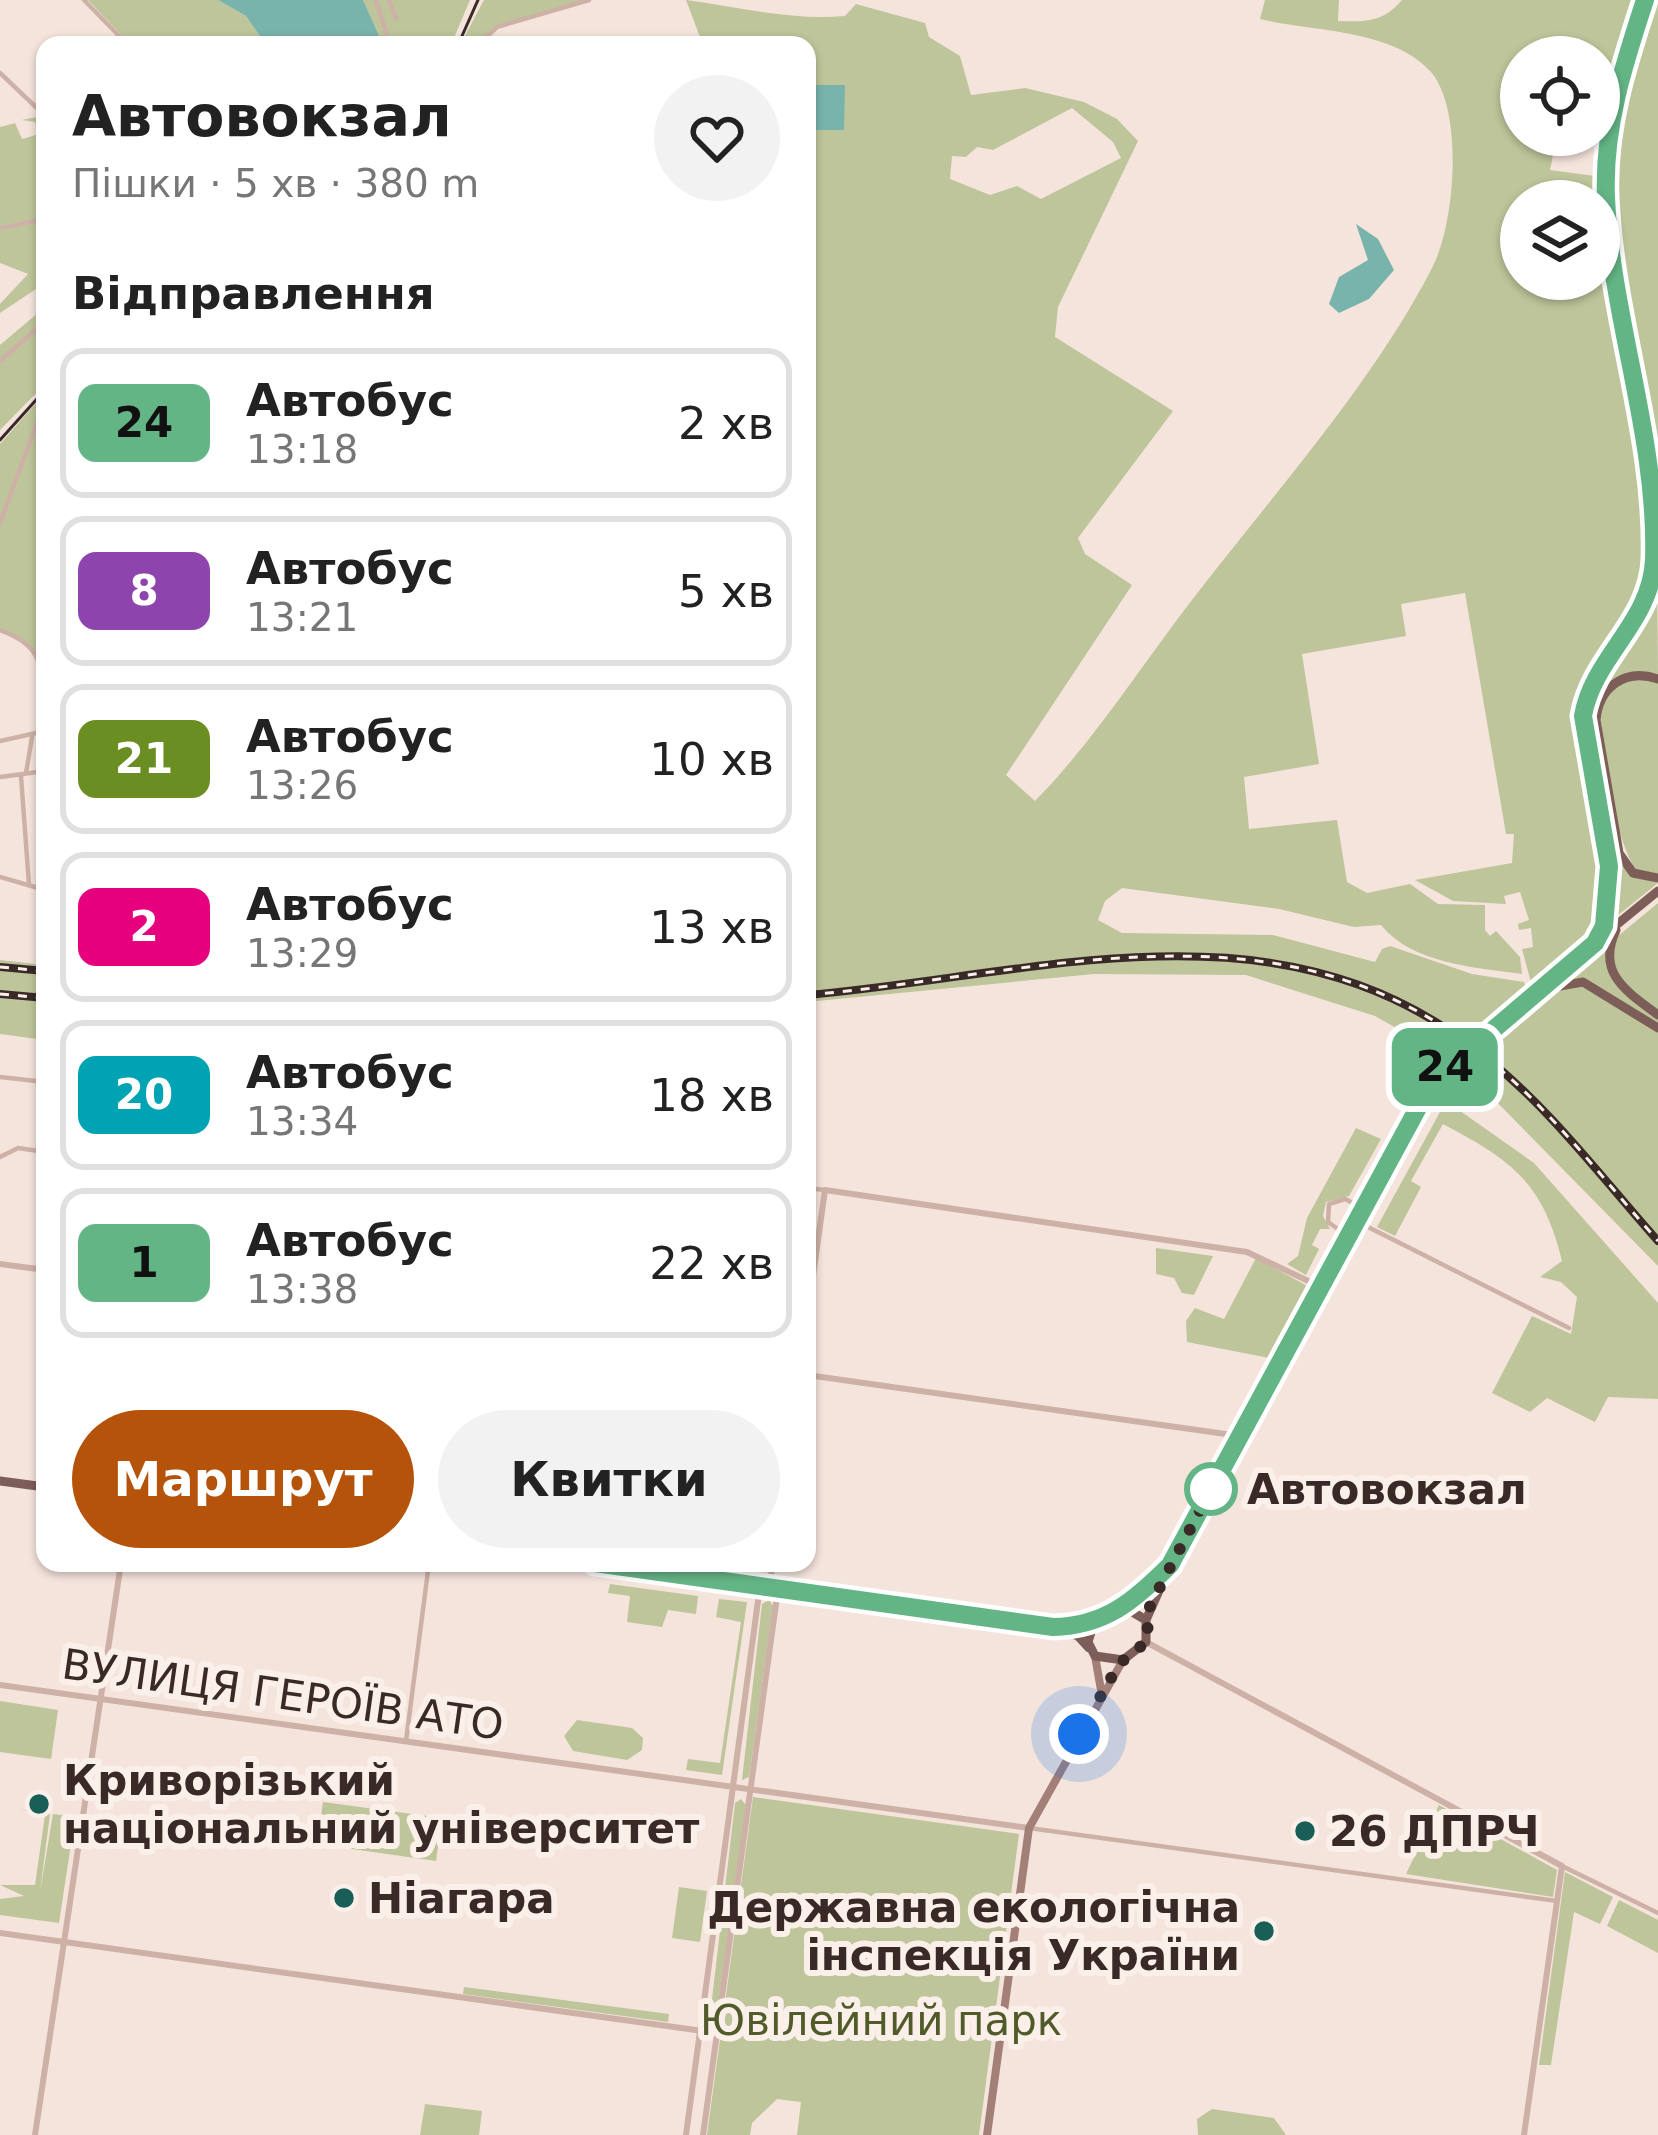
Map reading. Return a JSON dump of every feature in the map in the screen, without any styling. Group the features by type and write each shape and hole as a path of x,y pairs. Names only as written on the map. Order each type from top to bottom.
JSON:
{"main road":[{"path":"1645,0 1613,106 1606,194 1658,526"},
{"path":"1595,943 1610,886 1583,716 1588,690 1646,601 1653,572 1654,501"},
{"path":"1658,679 1639,675 1615,682 1602,696 1596,719 1618,853 1633,873 1658,878"},
{"path":"987,2135 1029,1828 1101,1693 1123,1660 1146,1642 1146,1620 1170,1565 1425,1094 1452,1060 1658,891"},
{"path":"1620,923 1608,950 1611,974 1658,1015"},
{"path":"1536,991 1583,982 1658,1028"},
{"path":"0,1481 36,1486"},
{"path":"1053,1627 1096,1623 1120,1611 1170,1565"},
{"path":"660,1572 1053,1627 1078,1636 1092,1652 1123,1660"},
{"path":"1120,1611 1133,1611 1146,1620"},
{"path":"1096,1623 1092,1652 1101,1693"}],"street":[{"path":"84,0 119,36"},
{"path":"376,0 387,36"},
{"path":"388,0 396,19"},
{"path":"484,36 509,23 589,0"},
{"path":"0,73 36,107"},
{"path":"0,229 36,221"},
{"path":"0,361 36,329"},
{"path":"0,523 36,425"},
{"path":"0,630 24,639 36,651"},
{"path":"0,741 36,734"},
{"path":"29,885 24,775 32,737"},
{"path":"0,777 36,773"},
{"path":"0,877 36,887"},
{"path":"0,1076 36,1081"},
{"path":"0,1157 18,1148 36,1151"},
{"path":"816,1189 1247,1252 1321,1287"},
{"path":"816,1254 825,1190"},
{"path":"1348,1236 1328,1222 1329,1204 1345,1199 1363,1208"},
{"path":"1356,1221 1569,1328"},
{"path":"0,1264 36,1269"},
{"path":"816,1376 1240,1436"},
{"path":"35,2135 121,1572"},
{"path":"406,1741 428,1572"},
{"path":"703,2135 751,1789 771,1572"},
{"path":"686,2135 734,1787 769,1587"},
{"path":"1146,1642 1658,1913"},
{"name":"ВУЛИЦЯ ГЕРОЇВ АТО","path":"0,1685 1557,1901"},
{"path":"1524,2135 1562,1866"},
{"path":"0,1934 717,2033"}],"green space":[{"path":"88,0 218,0 246,16 260,36 122,36"},
{"path":"363,0 470,0 455,36 377,36"},
{"path":"484,0 589,0 497,27 488,36 465,36"},
{"path":"686,0 806,17 845,16 856,4 925,23 929,37 960,56 971,95 1025,88 1084,102 1117,119 1138,141 1058,307 1055,337 1173,411 1078,538 1085,554 1132,585 1006,775 1035,801 1097,728 1352,395 1409,309 1441,247 1451,196 1452,139 1441,90 1431,72 1396,47 1375,40 1260,19 1265,0 1339,0 1338,21 1366,21 1381,17 1402,0 1638,0 1620,60 1620,36 1500,36 1500,156 1553,156 1550,170 1595,176 1596,180 1500,180 1500,300 1615,300 1651,524 1647,586 1586,689 1580,716 1608,874 1601,922 1580,949 1532,986 1522,949 1533,947 1531,928 1519,930 1518,924 1529,920 1520,892 1504,896 1506,904 1453,901 1415,880 1512,863 1514,834 1506,834 1465,593 1401,604 1406,636 1302,654 1319,764 1244,777 1249,829 1337,820 1347,882 1367,893 1410,884 1438,904 1485,905 1485,930 1490,936 1496,931 1520,957 1522,974 1427,956 1381,925 1354,927 1279,909 1122,888 1105,901 1098,920 1122,933 1273,935 1375,962 1382,949 1390,946 1472,974 1524,982 1527,989 1446,1056 1375,1016 1246,975 1094,974 816,1001 816,36 700,36","holes":["1072,108 1113,142 1121,158 1041,199 1017,186 990,195 950,179 952,156 966,157 977,147 993,150"]},
{"path":"1653,0 1658,0 1658,483 1620,240 1620,180 1613,180 1615,156 1620,156 1620,116"},
{"path":"15,123 22,139 36,135 36,219 0,226 0,127"},
{"path":"36,223 36,289 0,313 0,304 28,274 0,263 0,230"},
{"path":"36,315 36,393 0,430 0,345"},
{"path":"36,403 36,659 20,640 0,630 0,444"},
{"path":"1657,560 1658,674 1638,671 1613,679 1594,710 1616,854 1632,875 1658,883 1607,924 1614,885 1588,704 1638,618"},
{"path":"1640,678 1658,683 1658,875 1636,870 1628,856 1614,813 1601,738 1602,701 1619,684"},
{"path":"1658,903 1658,1266 1485,1090 1443,1081"},
{"path":"0,960 36,964 36,1039 0,1034"},
{"path":"1446,1101 1534,1163 1658,1303 1658,1399 1608,1397 1595,1422 1547,1398 1530,1412 1492,1393 1532,1316 1571,1334 1577,1297 1561,1282 1540,1277 1562,1261 1534,1192 1506,1162 1443,1124 1411,1181 1421,1187 1395,1236 1377,1227"},
{"path":"1356,1128 1381,1139 1349,1196 1326,1202 1323,1216 1330,1229 1320,1229 1312,1245 1319,1249 1306,1275 1287,1264 1298,1256 1307,1218"},
{"path":"1156,1248 1213,1256 1194,1295 1182,1293 1174,1278 1156,1274"},
{"path":"1256,1258 1311,1288 1274,1359 1187,1342 1186,1321 1195,1308 1224,1319"},
{"path":"610,1584 698,1596 696,1614 668,1610 662,1627 627,1622 630,1596 608,1593"},
{"path":"719,1599 747,1602 722,1775 686,1770 688,1759 720,1763 741,1622 716,1617"},
{"path":"769,1600 773,1606 749,1777 742,1780 762,1604"},
{"path":"0,1701 58,1710 51,1759 0,1752"},
{"path":"577,1720 632,1728 643,1738 642,1750 627,1760 573,1751 564,1736"},
{"name":"Ювілейний парк","path":"753,1797 1019,1834 979,2135 797,2135 801,2102 777,2099 752,2123 750,2135 707,2135"},
{"path":"741,1799 746,1805 717,2013 710,2016 735,1803"},
{"path":"323,1802 442,1818 436,1861 317,1844"},
{"path":"1439,1805 1557,1870 1553,1897 1406,1874"},
{"path":"19,1809 50,1814 40,1892 53,1814 75,1817 59,1923 0,1915 0,1899 24,1896 0,1885 35,1885 45,1815"},
{"path":"1565,1872 1613,1897 1600,1924 1574,1912 1551,2065 1539,2065"},
{"path":"679,1887 707,1891 700,1942 672,1938"},
{"path":"1619,1900 1658,1920 1658,1953 1607,1926"},
{"path":"464,1987 669,2014 668,2022 463,1994"},
{"path":"425,2104 482,2111 479,2135 420,2135"},
{"path":"1212,2109 1274,2118 1286,2135 1198,2135 1197,2119"}],"water":[{"path":"218,0 363,0 379,36 260,36 246,16"},
{"path":"816,85 845,85 844,130 816,130"},
{"path":"1356,224 1378,239 1394,270 1369,299 1339,313 1329,304 1339,277 1368,260"}],"tram line":[{"path":"462,36 478,0"},
{"path":"0,440 36,400"}],"railway":[{"path":"816,994 1156,956 1241,959 1324,974 1405,1005 1483,1055 1553,1120 1658,1241"},
{"path":"0,967 36,970"},
{"path":"0,994 36,997"}],"bus line":[{"name":"24","path":"659,1572 1053,1627 1096,1623 1120,1611 1170,1565 1437,1075 1595,943 1609,904 1609,866 1583,716 1588,690 1646,601 1654,555 1654,501 1610,245 1606,194 1613,106 1645,0"}],"place":[{"name":"Автовокзал","path":"1211,1489"},
{"name":"Криворізький національний університет","path":"39,1804"},
{"name":"26 ДПРЧ","path":"1305,1831"},
{"name":"Ніагара","path":"344,1898"},
{"name":"Державна екологічна інспекція України","path":"1264,1931"}],"route":[{"path":"1079,1734 1119,1664 1146,1642 1150,1606 1211,1489"}]}
